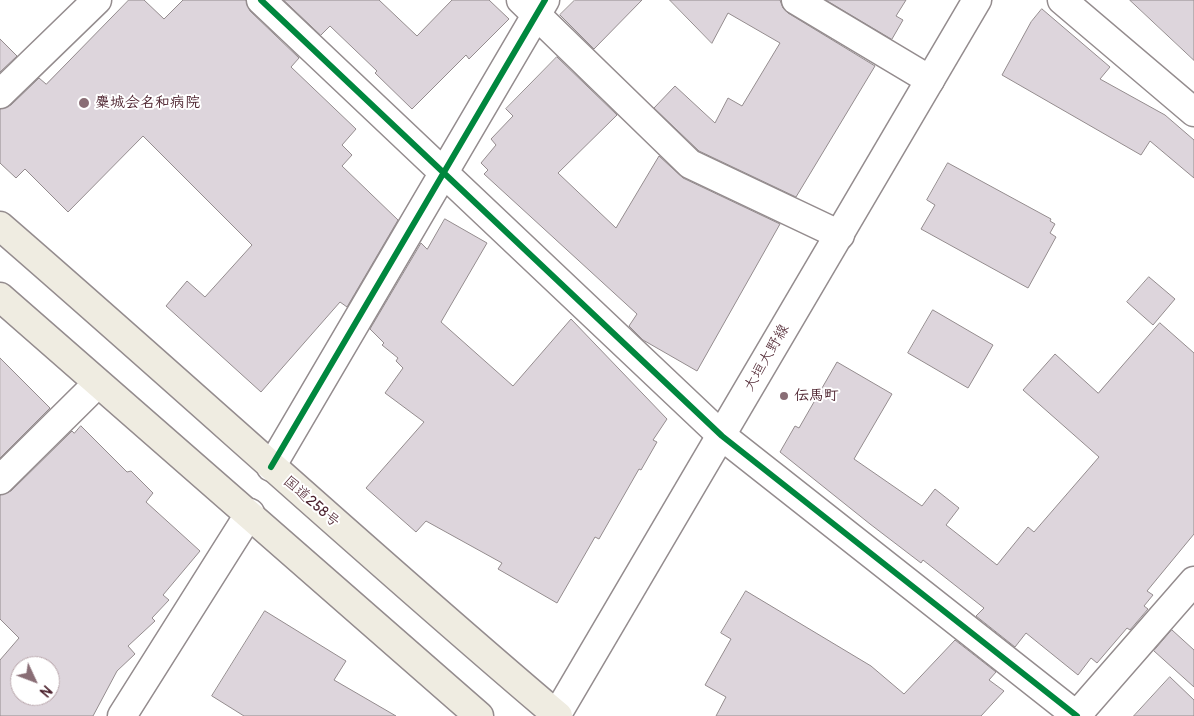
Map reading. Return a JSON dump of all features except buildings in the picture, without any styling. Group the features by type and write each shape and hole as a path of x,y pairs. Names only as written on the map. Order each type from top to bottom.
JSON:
{"highway":[{"name":"国道258号","path":"0,226 106,317 271,467 557,716"},
{"path":"0,297 97,384 250,514 480,716"}],"street":[{"path":"0,94 97,0"},
{"path":"261,0 722,436 1076,716 1194,581"},
{"path":"796,0 930,80"},
{"name":"大垣大野線","path":"557,716 977,0"},
{"path":"1062,0 1194,112"},
{"path":"271,467 445,172 534,5 690,164 840,235"},
{"path":"0,480 97,384"},
{"path":"122,716 250,514"}],"cycle path":[{"path":"261,0 722,436 1077,716"},
{"path":"271,467 545,0"}],"place":[{"name":"麋城会名和病院","path":"84,103"},
{"name":"伝馬町","path":"784,396"}]}
